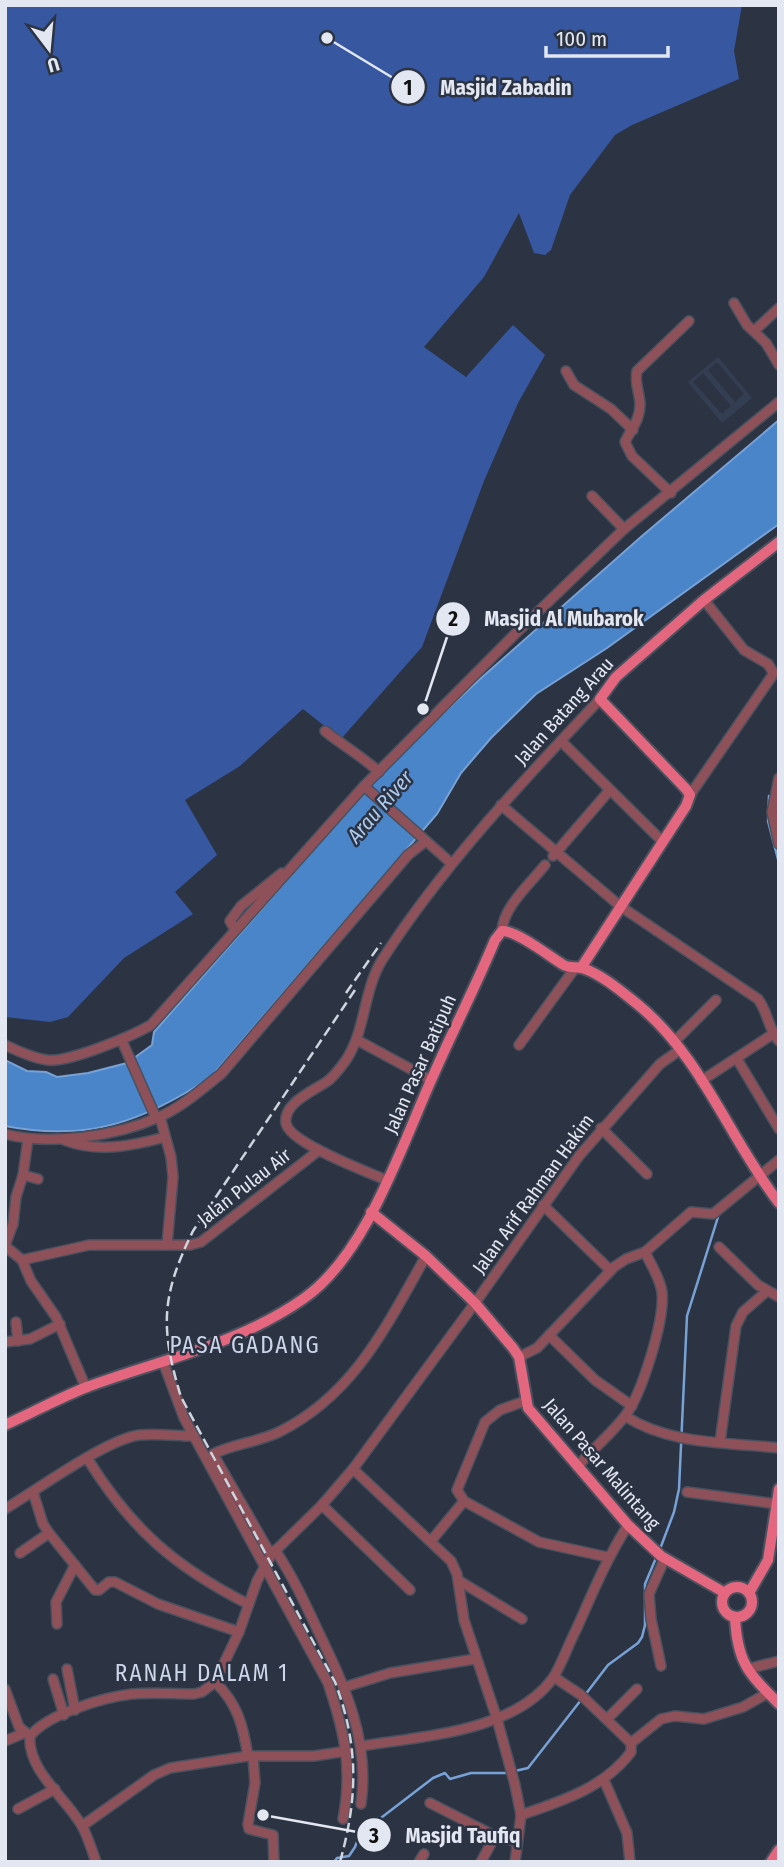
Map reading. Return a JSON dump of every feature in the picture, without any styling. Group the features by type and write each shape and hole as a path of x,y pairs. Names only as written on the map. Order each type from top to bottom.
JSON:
{"main road":[{"name":"Jalan Batang Arau","path":"600,699 616,677 704,600 779,542"},
{"path":"578,968 663,842 690,795 600,699"},
{"path":"502,931 508,931 567,967 578,968 638,1005 678,1045 779,1203"},
{"name":"Jalan Pasar Batipuh","path":"5,1425 86,1388 190,1354 239,1333 301,1301 323,1284 371,1212 495,940 502,931"},
{"path":"371,1212 426,1256 475,1303 519,1357"},
{"name":"Jalan Pasar Malintang","path":"519,1357 525,1401 576,1467 628,1525 660,1554 725,1593"},
{"path":"749,1593 768,1560 779,1489"},
{"path":"734,1588 745,1589 752,1604 750,1610 735,1617 726,1612 722,1603 725,1593 734,1588"},
{"path":"735,1617 737,1646 747,1669 779,1704"},
{"path":"771,1862 779,1850"}],"street":[{"path":"734,303 766,343 779,365"},
{"path":"754,331 779,308"},
{"path":"671,493 628,451 625,442 633,430 640,408 637,372 689,321"},
{"path":"566,372 574,384 611,409 633,430"},
{"path":"5,1045 28,1055 53,1060 122,1043 151,1025 365,787 515,634 624,529 779,402"},
{"path":"592,496 624,529"},
{"path":"690,795 773,671 768,664 744,650 704,600"},
{"name":"Jalan Batang Arau","path":"386,1180 318,1151 289,1130 287,1118 296,1102 335,1075 357,1040 372,981 381,962 451,863 600,699"},
{"path":"325,731 363,757 379,772"},
{"path":"561,741 663,842"},
{"path":"779,778 772,818 779,844"},
{"path":"365,787 451,863"},
{"path":"554,854 610,791"},
{"path":"501,805 554,854 620,906 758,999 764,1007 776,1038 701,1081"},
{"path":"5,1134 28,1139 62,1140 119,1130 181,1104 221,1074 408,855 424,840"},
{"path":"502,931 507,912 545,865"},
{"path":"519,1045 578,968"},
{"name":"Jalan Arif Rahman Hakim","path":"215,1682 239,1632 264,1564 353,1469 601,1128 716,1000"},
{"path":"357,1040 431,1080"},
{"path":"122,1043 157,1116 171,1157 173,1177 167,1245"},
{"path":"737,1059 779,1129"},
{"path":"601,1128 647,1174"},
{"path":"62,1140 94,1148 131,1145 165,1137"},
{"path":"28,1139 12,1230 5,1246 22,1260 31,1281 60,1324 86,1388"},
{"name":"Jalan Pulau Air","path":"22,1260 89,1245 190,1245 206,1240 318,1151"},
{"path":"519,1357 532,1352 610,1270 626,1259 645,1252 691,1212 713,1214 779,1160"},
{"path":"23,1175 38,1178"},
{"path":"543,1205 610,1270"},
{"path":"719,1247 766,1291 779,1297"},
{"path":"576,1467 632,1406 649,1359 662,1302 661,1285 645,1252"},
{"path":"361,1804 362,1746 345,1687 302,1598 213,1454 281,1432 306,1416 343,1385 366,1358 426,1256"},
{"path":"720,1442 736,1326 743,1312 766,1291"},
{"path":"16,1322 18,1341"},
{"path":"5,1342 33,1337 60,1324"},
{"path":"549,1335 595,1380 632,1406"},
{"path":"163,1362 174,1395 194,1436 328,1682 347,1751 349,1777 343,1819"},
{"path":"525,1401 500,1410 485,1422 457,1490 464,1501 539,1542 607,1557"},
{"path":"625,1416 648,1430 683,1439 779,1448"},
{"path":"5,1509 118,1442 140,1435 194,1436"},
{"path":"87,1458 103,1484 143,1533 205,1581 248,1604"},
{"path":"353,1469 451,1561 458,1580 462,1612 475,1659 497,1719 521,1815 515,1862"},
{"path":"33,1492 43,1524 97,1590 114,1582 158,1604 239,1632"},
{"path":"687,1492 777,1504"},
{"path":"431,1541 464,1501"},
{"path":"322,1505 410,1590"},
{"path":"362,1746 440,1733 497,1719 526,1704 554,1676 607,1557 628,1525"},
{"path":"20,1553 49,1533"},
{"path":"660,1554 649,1594 653,1632 661,1666"},
{"path":"57,1624 58,1597 75,1565"},
{"path":"458,1580 522,1619"},
{"path":"345,1687 390,1673 475,1659"},
{"path":"747,1669 779,1661"},
{"path":"67,1669 75,1710"},
{"path":"521,1815 563,1801 604,1780 631,1752 631,1743 607,1719 554,1676"},
{"path":"53,1679 64,1714"},
{"path":"5,1741 27,1734 75,1710 132,1694 194,1695 215,1682 233,1702 240,1716 251,1756 255,1783 249,1829 273,1835 274,1862"},
{"path":"5,1689 15,1720 27,1734 37,1765 82,1826 96,1862"},
{"path":"607,1719 637,1689"},
{"path":"631,1743 661,1719 676,1716 704,1719 743,1707 768,1693"},
{"path":"82,1826 161,1771 170,1768 251,1756 313,1756 347,1751"},
{"path":"604,1780 626,1833 630,1862"},
{"path":"18,1809 55,1789"},
{"path":"430,1803 495,1836 517,1842"},
{"path":"481,1862 495,1836"}],"shaded area":[{"path":"5,5 742,5 734,51 739,79 632,125 615,135 570,195 551,250 545,255 534,253 519,213 484,277 424,347 466,377 513,325 545,355 518,403 484,481 422,647 341,739 303,709 240,766 185,800 217,855 175,892 193,914 124,958 68,1017 50,1022 5,1017"},
{"path":"718,357 752,398 722,423 688,382","holes":["717,362 744,394 735,402 708,370","703,373 731,406 722,414 693,382"]}],"water":[{"name":"Arau River","path":"779,420 779,524 607,648 536,694 491,738 461,773 437,814 211,1077 162,1106 113,1124 62,1131 5,1126 5,1060 27,1071 46,1072 57,1077 88,1073 127,1063 152,1045 154,1032 363,793 408,746 642,536"}],"waterway":[{"path":"769,796 768,821 779,863"},
{"path":"779,939 779,947"},
{"path":"660,1549 674,1512 679,1489 687,1316 718,1217"},
{"path":"585,1695 608,1665 642,1637 645,1625 645,1584 656,1558"},
{"path":"515,1771 528,1768 581,1700"},
{"path":"334,1862 337,1858 349,1856 360,1834 433,1778 445,1773 450,1779 471,1773 509,1773"}],"railway":[{"path":"346,993 381,943"},
{"path":"340,1862 353,1793 352,1750 343,1705 335,1682 181,1397 170,1351 167,1312 175,1275 193,1231 357,987"}],"place":[{"name":"Masjid Zabadin","path":"327,38"},
{"name":"Masjid Al Mubarok","path":"423,709"},
{"name":"Masjid Taufiq","path":"263,1815"}],"district":[{"name":"PASA GADANG","path":"245,1345"},
{"name":"RANAH DALAM 1","path":"202,1673"}]}
